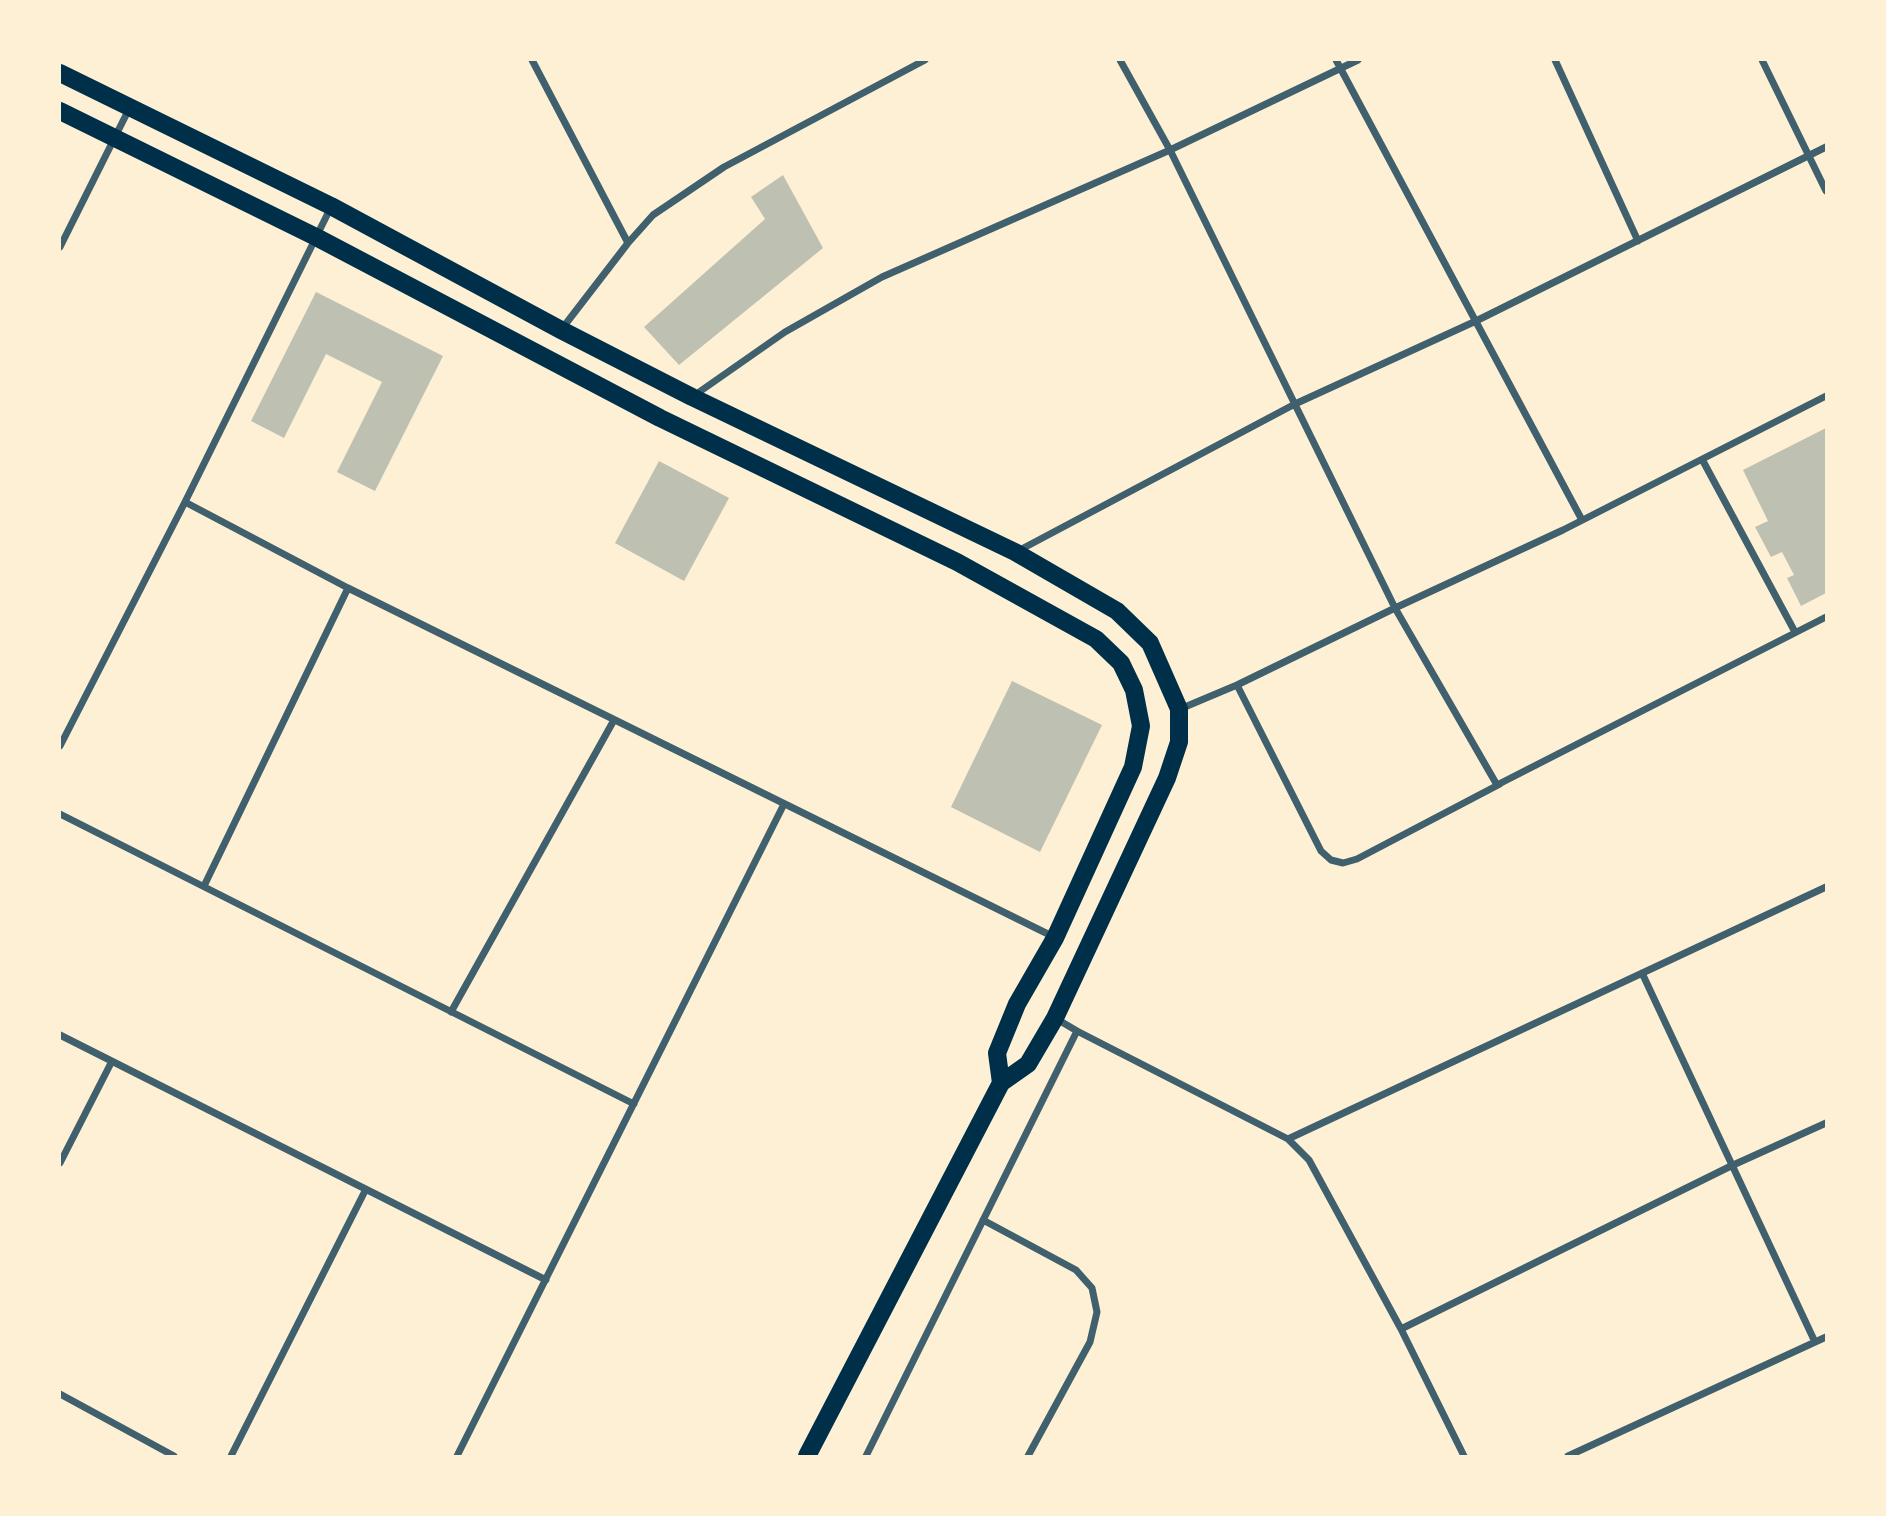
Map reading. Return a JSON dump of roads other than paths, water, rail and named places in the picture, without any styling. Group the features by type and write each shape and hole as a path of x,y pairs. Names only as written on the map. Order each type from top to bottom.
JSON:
{"main road":[{"path":"60,73 331,206 692,397 1015,552 1117,611 1150,643 1179,709 1179,742 1167,778 1055,1018 1028,1063 1001,1083 807,1457"},
{"path":"60,111 316,237 660,418 957,562 1096,639 1121,663 1134,690 1141,726 1133,767 1055,938 1017,1004 997,1052 1001,1083"}],"street":[{"path":"532,60 628,243"},
{"path":"561,330 653,215 724,167 925,60"},
{"path":"1120,60 1170,150 1395,608 1497,785 1503,782"},
{"path":"1336,60 1582,520"},
{"path":"692,397 785,332 882,277 1170,150 1358,60"},
{"path":"1555,60 1638,241"},
{"path":"1762,60 1826,191"},
{"path":"60,247 131,106"},
{"path":"1015,552 1294,404 1476,321 1826,148"},
{"path":"60,746 185,502 331,206"},
{"path":"1179,709 1237,685 1582,520 1703,461 1826,396"},
{"path":"1703,461 1795,632"},
{"path":"185,502 348,588 1055,938"},
{"path":"204,886 348,588"},
{"path":"1237,685 1321,851 1331,860 1343,863 1357,859 1826,617"},
{"path":"452,1012 614,720"},
{"path":"457,1457 784,804"},
{"path":"60,814 634,1104"},
{"path":"1288,1139 1826,887"},
{"path":"1642,973 1815,1342"},
{"path":"1055,1018 1288,1139 1309,1160 1401,1329 1464,1457"},
{"path":"866,1457 1077,1031"},
{"path":"60,1035 546,1280"},
{"path":"60,1163 112,1061"},
{"path":"1401,1329 1731,1166 1826,1123"},
{"path":"231,1457 366,1189"},
{"path":"983,1220 1076,1270 1092,1288 1097,1312 1090,1342 1028,1457"},
{"path":"1568,1457 1826,1337"},
{"path":"60,1394 174,1457"}]}
